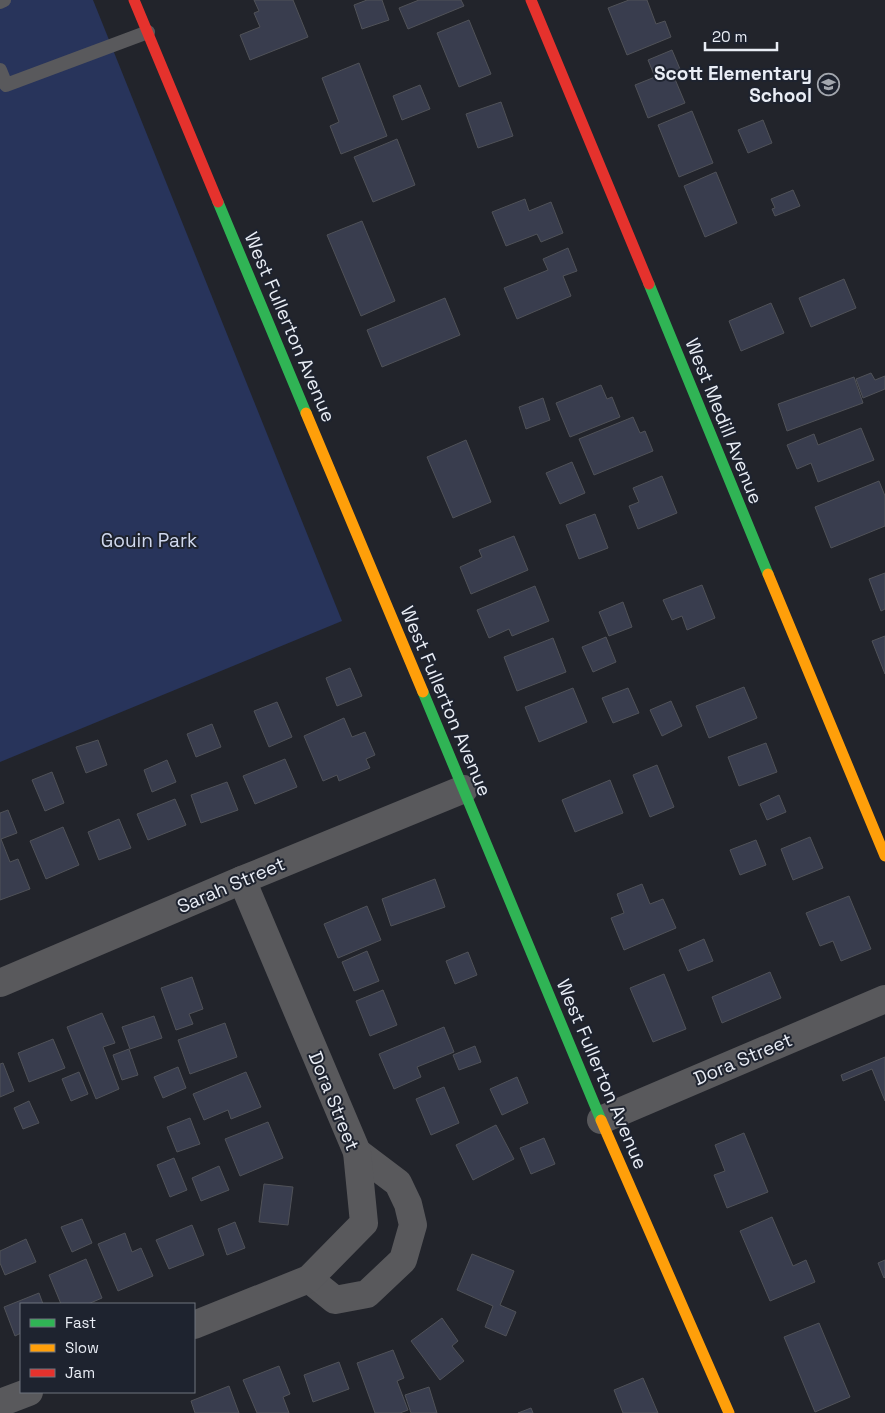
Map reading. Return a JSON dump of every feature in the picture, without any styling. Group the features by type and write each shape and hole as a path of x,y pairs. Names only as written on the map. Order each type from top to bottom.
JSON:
{"street":[{"name":"West Fullerton Avenue","path":"134,0 601,1120 729,1413"},
{"name":"West Medill Avenue","path":"531,0 885,856"},
{"name":"Sarah Street","path":"0,984 242,880 464,789"},
{"name":"Dora Street","path":"195,1325 310,1279 364,1223 357,1152 242,880"},
{"name":"Dora Street","path":"601,1120 885,999"},
{"path":"310,1279 335,1300 367,1294 404,1260 413,1225 408,1204 398,1183 357,1152"},
{"path":"0,1403 26,1393"}],"lane":[{"path":"0,2 4,0"},
{"path":"0,70 6,85 148,32"}],"green space":[{"name":"Gouin Park","path":"0,0 93,0 342,621 0,762"}],"building":[{"path":"254,0 293,0 308,37 250,60 240,35 260,27 254,13 259,11"},
{"path":"367,0 382,0 389,20 362,29 354,5"},
{"path":"419,0 461,0 464,6 408,29 399,8"},
{"path":"629,0 647,0 656,24 665,21 671,37 627,55 608,8"},
{"path":"469,20 491,74 459,87 437,33"},
{"path":"672,50 680,69 672,72 685,103 648,118 635,85 655,77 648,60"},
{"path":"359,63 387,136 341,154 330,126 339,122 322,78"},
{"path":"420,85 430,109 402,120 393,96"},
{"path":"501,102 513,136 478,148 466,114"},
{"path":"692,111 713,163 679,177 658,125"},
{"path":"763,120 772,143 748,153 738,130"},
{"path":"397,139 415,185 373,202 354,157"},
{"path":"716,172 737,223 705,237 684,186"},
{"path":"793,190 800,206 775,216 772,209 775,208 771,199"},
{"path":"525,199 529,211 551,202 563,233 541,242 537,234 506,246 492,212"},
{"path":"362,221 395,301 361,316 327,235"},
{"path":"568,248 577,271 563,276 571,296 517,319 504,288 548,270 543,259"},
{"path":"844,279 856,308 811,327 799,298"},
{"path":"445,298 460,335 382,367 367,330"},
{"path":"771,303 784,333 741,351 729,321"},
{"path":"871,373 875,380 885,376 885,389 863,398 856,379"},
{"path":"854,377 863,403 787,431 778,404"},
{"path":"601,385 607,399 612,397 620,417 570,437 556,403"},
{"path":"543,398 550,420 526,429 519,407"},
{"path":"633,417 640,433 645,431 653,451 594,475 579,439"},
{"path":"861,428 874,460 818,482 811,463 797,469 787,445 814,434 818,445"},
{"path":"466,440 491,502 453,518 427,457"},
{"path":"572,462 585,493 560,504 546,473"},
{"path":"662,476 677,513 638,529 629,506 639,502 633,488"},
{"path":"879,481 885,496 885,526 831,548 815,507"},
{"path":"595,514 608,548 579,559 566,525"},
{"path":"514,536 528,570 471,594 460,567 482,557 479,550"},
{"path":"885,573 885,609 881,611 869,579"},
{"path":"702,585 715,618 687,630 682,616 672,620 663,600"},
{"path":"535,586 549,621 512,636 509,629 489,638 477,610"},
{"path":"623,602 632,627 609,636 599,612"},
{"path":"885,636 885,674 872,641"},
{"path":"606,637 616,662 593,672 582,647"},
{"path":"553,638 566,672 517,691 504,657"},
{"path":"350,668 362,696 337,706 326,678"},
{"path":"744,687 757,718 709,738 696,706"},
{"path":"573,688 587,722 539,742 525,707"},
{"path":"628,688 639,713 613,723 602,698"},
{"path":"671,701 682,726 662,736 650,710"},
{"path":"277,702 292,737 269,747 254,711"},
{"path":"344,718 352,737 365,732 375,755 366,759 370,768 339,781 337,775 323,781 304,736"},
{"path":"212,724 221,747 196,757 187,734"},
{"path":"98,740 107,765 86,773 76,747"},
{"path":"766,743 777,772 739,786 728,757"},
{"path":"285,759 297,787 255,804 243,776"},
{"path":"167,760 176,782 152,792 144,770"},
{"path":"657,765 674,807 650,817 633,775"},
{"path":"52,772 64,803 45,811 32,780"},
{"path":"610,780 623,813 575,832 562,800"},
{"path":"227,782 238,810 201,823 191,795"},
{"path":"779,795 786,812 767,820 760,804"},
{"path":"175,799 186,825 148,840 137,814"},
{"path":"8,810 17,833 1,839 10,862 18,859 30,889 0,900 0,813"},
{"path":"119,819 131,848 99,860 88,832"},
{"path":"63,827 79,865 46,879 30,841"},
{"path":"810,837 823,868 793,880 781,849"},
{"path":"756,840 766,865 740,875 730,850"},
{"path":"435,879 445,907 391,926 382,899"},
{"path":"642,884 650,904 663,899 676,928 624,950 611,918 624,913 617,894"},
{"path":"849,896 871,949 841,961 833,941 820,946 806,913"},
{"path":"367,906 381,940 338,958 324,924"},
{"path":"704,939 713,961 688,971 679,950"},
{"path":"367,951 379,981 354,991 342,962"},
{"path":"468,952 477,975 455,984 446,961"},
{"path":"770,972 781,998 722,1023 712,997"},
{"path":"664,974 686,1029 653,1042 630,988"},
{"path":"192,977 203,1009 189,1014 193,1024 176,1030 161,988"},
{"path":"383,990 397,1025 370,1036 356,1001"},
{"path":"102,1013 115,1043 103,1047 119,1089 96,1099 67,1027"},
{"path":"154,1016 162,1038 130,1049 122,1027"},
{"path":"225,1023 237,1057 190,1074 178,1040"},
{"path":"444,1027 454,1052 417,1067 421,1077 394,1089 379,1054"},
{"path":"53,1039 65,1068 29,1082 18,1053"},
{"path":"475,1046 481,1062 459,1070 453,1055"},
{"path":"129,1049 138,1075 122,1080 113,1055"},
{"path":"885,1057 885,1101 872,1069 843,1081 841,1075"},
{"path":"3,1063 14,1091 0,1097 0,1064"},
{"path":"178,1067 186,1088 163,1098 154,1077"},
{"path":"79,1072 88,1094 71,1101 62,1079"},
{"path":"246,1072 261,1107 231,1119 228,1110 204,1120 193,1094"},
{"path":"517,1077 528,1103 502,1115 490,1089"},
{"path":"444,1087 459,1123 431,1135 416,1099"},
{"path":"29,1101 39,1123 23,1129 14,1108"},
{"path":"190,1118 200,1144 177,1152 167,1127"},
{"path":"268,1122 283,1158 240,1176 225,1139"},
{"path":"496,1125 514,1159 473,1180 456,1145"},
{"path":"744,1133 768,1192 727,1208 714,1175 725,1171 715,1145"},
{"path":"544,1138 555,1164 531,1174 520,1148"},
{"path":"174,1158 187,1190 170,1197 157,1165"},
{"path":"219,1166 229,1190 201,1201 192,1178"},
{"path":"264,1184 293,1187 288,1225 259,1222"},
{"path":"772,1217 793,1266 806,1260 815,1282 770,1301 740,1231"},
{"path":"82,1219 92,1243 72,1252 61,1227"},
{"path":"235,1222 245,1248 227,1255 218,1229"},
{"path":"192,1225 204,1255 169,1269 156,1240"},
{"path":"125,1233 132,1252 141,1248 153,1276 118,1291 98,1244"},
{"path":"26,1239 36,1262 5,1275 0,1263 0,1251"},
{"path":"472,1254 514,1271 500,1305 516,1312 506,1336 485,1327 493,1306 457,1290"},
{"path":"86,1259 102,1298 90,1303 61,1303 49,1275"},
{"path":"885,1260 885,1277 884,1278 878,1263"},
{"path":"39,1293 43,1303 20,1303 20,1334 15,1336 4,1307"},
{"path":"442,1318 458,1341 452,1346 464,1361 440,1380 411,1341"},
{"path":"819,1323 850,1397 815,1412 784,1337"},
{"path":"393,1350 404,1378 397,1381 408,1410 400,1413 375,1413 357,1363"},
{"path":"339,1362 349,1389 313,1402 304,1375"},
{"path":"279,1366 290,1394 283,1397 289,1413 257,1413 243,1380"},
{"path":"643,1378 658,1413 623,1413 614,1390"},
{"path":"229,1386 239,1413 195,1413 191,1401"},
{"path":"429,1387 437,1413 411,1413 405,1395"},
{"path":"531,1408 533,1413 518,1413"}],"traffic: fast":[{"path":"218,202 306,413"},
{"path":"649,284 768,574"},
{"path":"423,692 601,1120"}],"traffic: slow":[{"path":"306,413 423,692"},
{"path":"768,574 885,856"},
{"path":"601,1120 729,1413"}],"traffic: jam":[{"path":"134,0 218,202"},
{"path":"531,0 649,284"}],"place":[{"name":"Scott Elementary School","path":"828,84"}]}
